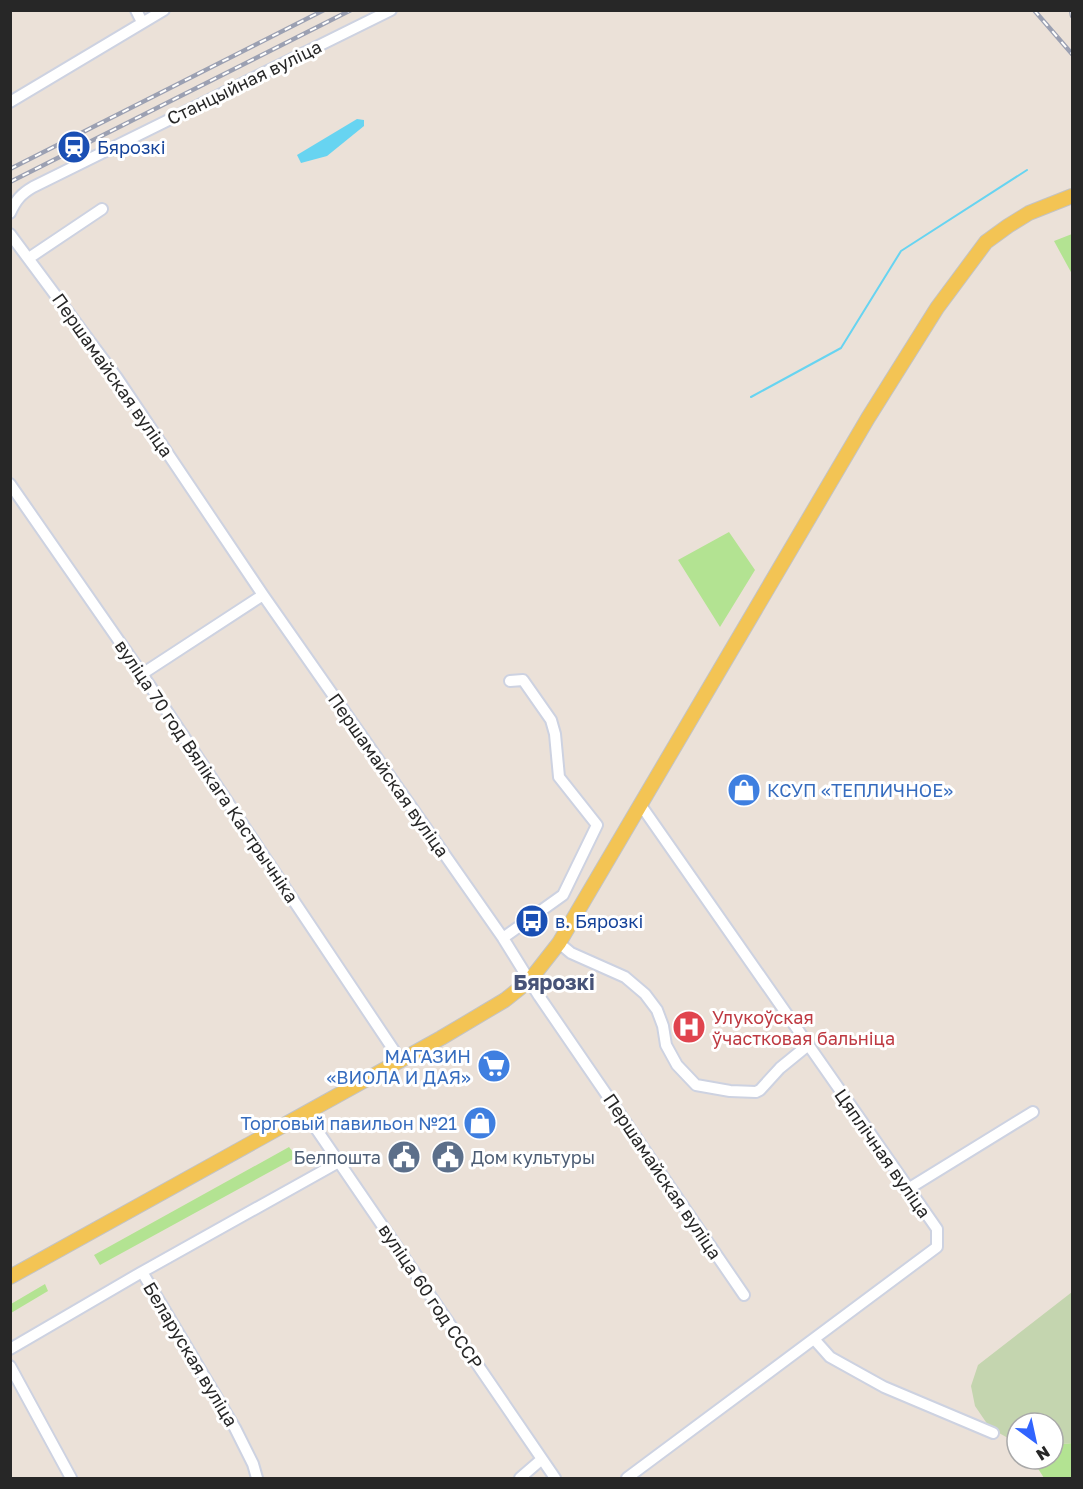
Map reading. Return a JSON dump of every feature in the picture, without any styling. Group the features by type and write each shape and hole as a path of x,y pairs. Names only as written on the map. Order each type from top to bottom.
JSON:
{"main road":[{"path":"10,1277 401,1061 505,1000 530,980 559,943 868,418 954,284 986,242 1000,231 1029,213 1072,196"}],"street":[{"path":"136,10 142,22"},
{"path":"10,102 164,10"},
{"name":"Станцыйная вуліца","path":"10,213 22,193 33,187 391,10"},
{"path":"29,258 102,209"},
{"name":"Першамайская вуліца","path":"10,234 117,378 263,595 502,938 744,1295"},
{"name":"вуліца 70 год Вялікага Кастрычніка","path":"10,484 142,674 401,1061"},
{"path":"142,674 263,595"},
{"path":"502,938 563,895 597,825 559,777 555,734 551,720 523,680 510,681"},
{"name":"Цяплічная вуліца","path":"627,1479 937,1247 937,1229 640,804"},
{"path":"559,943 571,953 625,977 645,994 657,1010 663,1026 666,1045 677,1065 696,1085 730,1091 756,1092 807,1046"},
{"path":"908,1189 1033,1112"},
{"name":"вуліца 60 год СССР","path":"306,1114 555,1479"},
{"name":"Беларуская вуліца","path":"257,1479 253,1464 235,1428 142,1272 339,1162"},
{"path":"10,1349 142,1272"},
{"path":"814,1339 830,1356 884,1387 993,1433"},
{"path":"10,1366 71,1479"},
{"path":"520,1479 542,1460"}],"green space":[{"path":"1072,234 1072,274 1054,241"},
{"path":"729,532 755,570 720,627 678,560"},
{"path":"289,1147 297,1157 100,1265 94,1255"},
{"path":"45,1284 48,1291 11,1313 11,1304"},
{"path":"1072,1292 1072,1443 1065,1444 1065,1411 1005,1411 1005,1436 990,1428 975,1406 971,1386 978,1365"},
{"path":"1072,1443 1072,1478 1044,1478 1040,1471 1065,1471 1065,1444"}],"water":[{"path":"357,119 364,120 364,126 327,156 301,163 297,155"}],"waterway":[{"path":"751,397 841,348 901,251 1027,170"}],"railway":[{"path":"10,169 324,10"},
{"path":"10,182 351,10"},
{"path":"1034,10 1072,54"},
{"path":"1071,10 1072,16"}],"place":[{"name":"Бярозкі","path":"74,147"},
{"name":"КСУП «ТЕПЛИЧНОЕ»","path":"744,790"},
{"name":"в. Бярозкі","path":"532,921"},
{"name":"Улукоўская ўчастковая бальніца","path":"689,1027"},
{"name":"МАГАЗИН «ВИОЛА И ДАЯ»","path":"494,1066"},
{"name":"Торговый павильон №21","path":"480,1123"},
{"name":"Белпошта","path":"404,1157"},
{"name":"Дом культуры","path":"448,1157"}],"district":[{"name":"Бярозкі","path":"554,982"}]}
